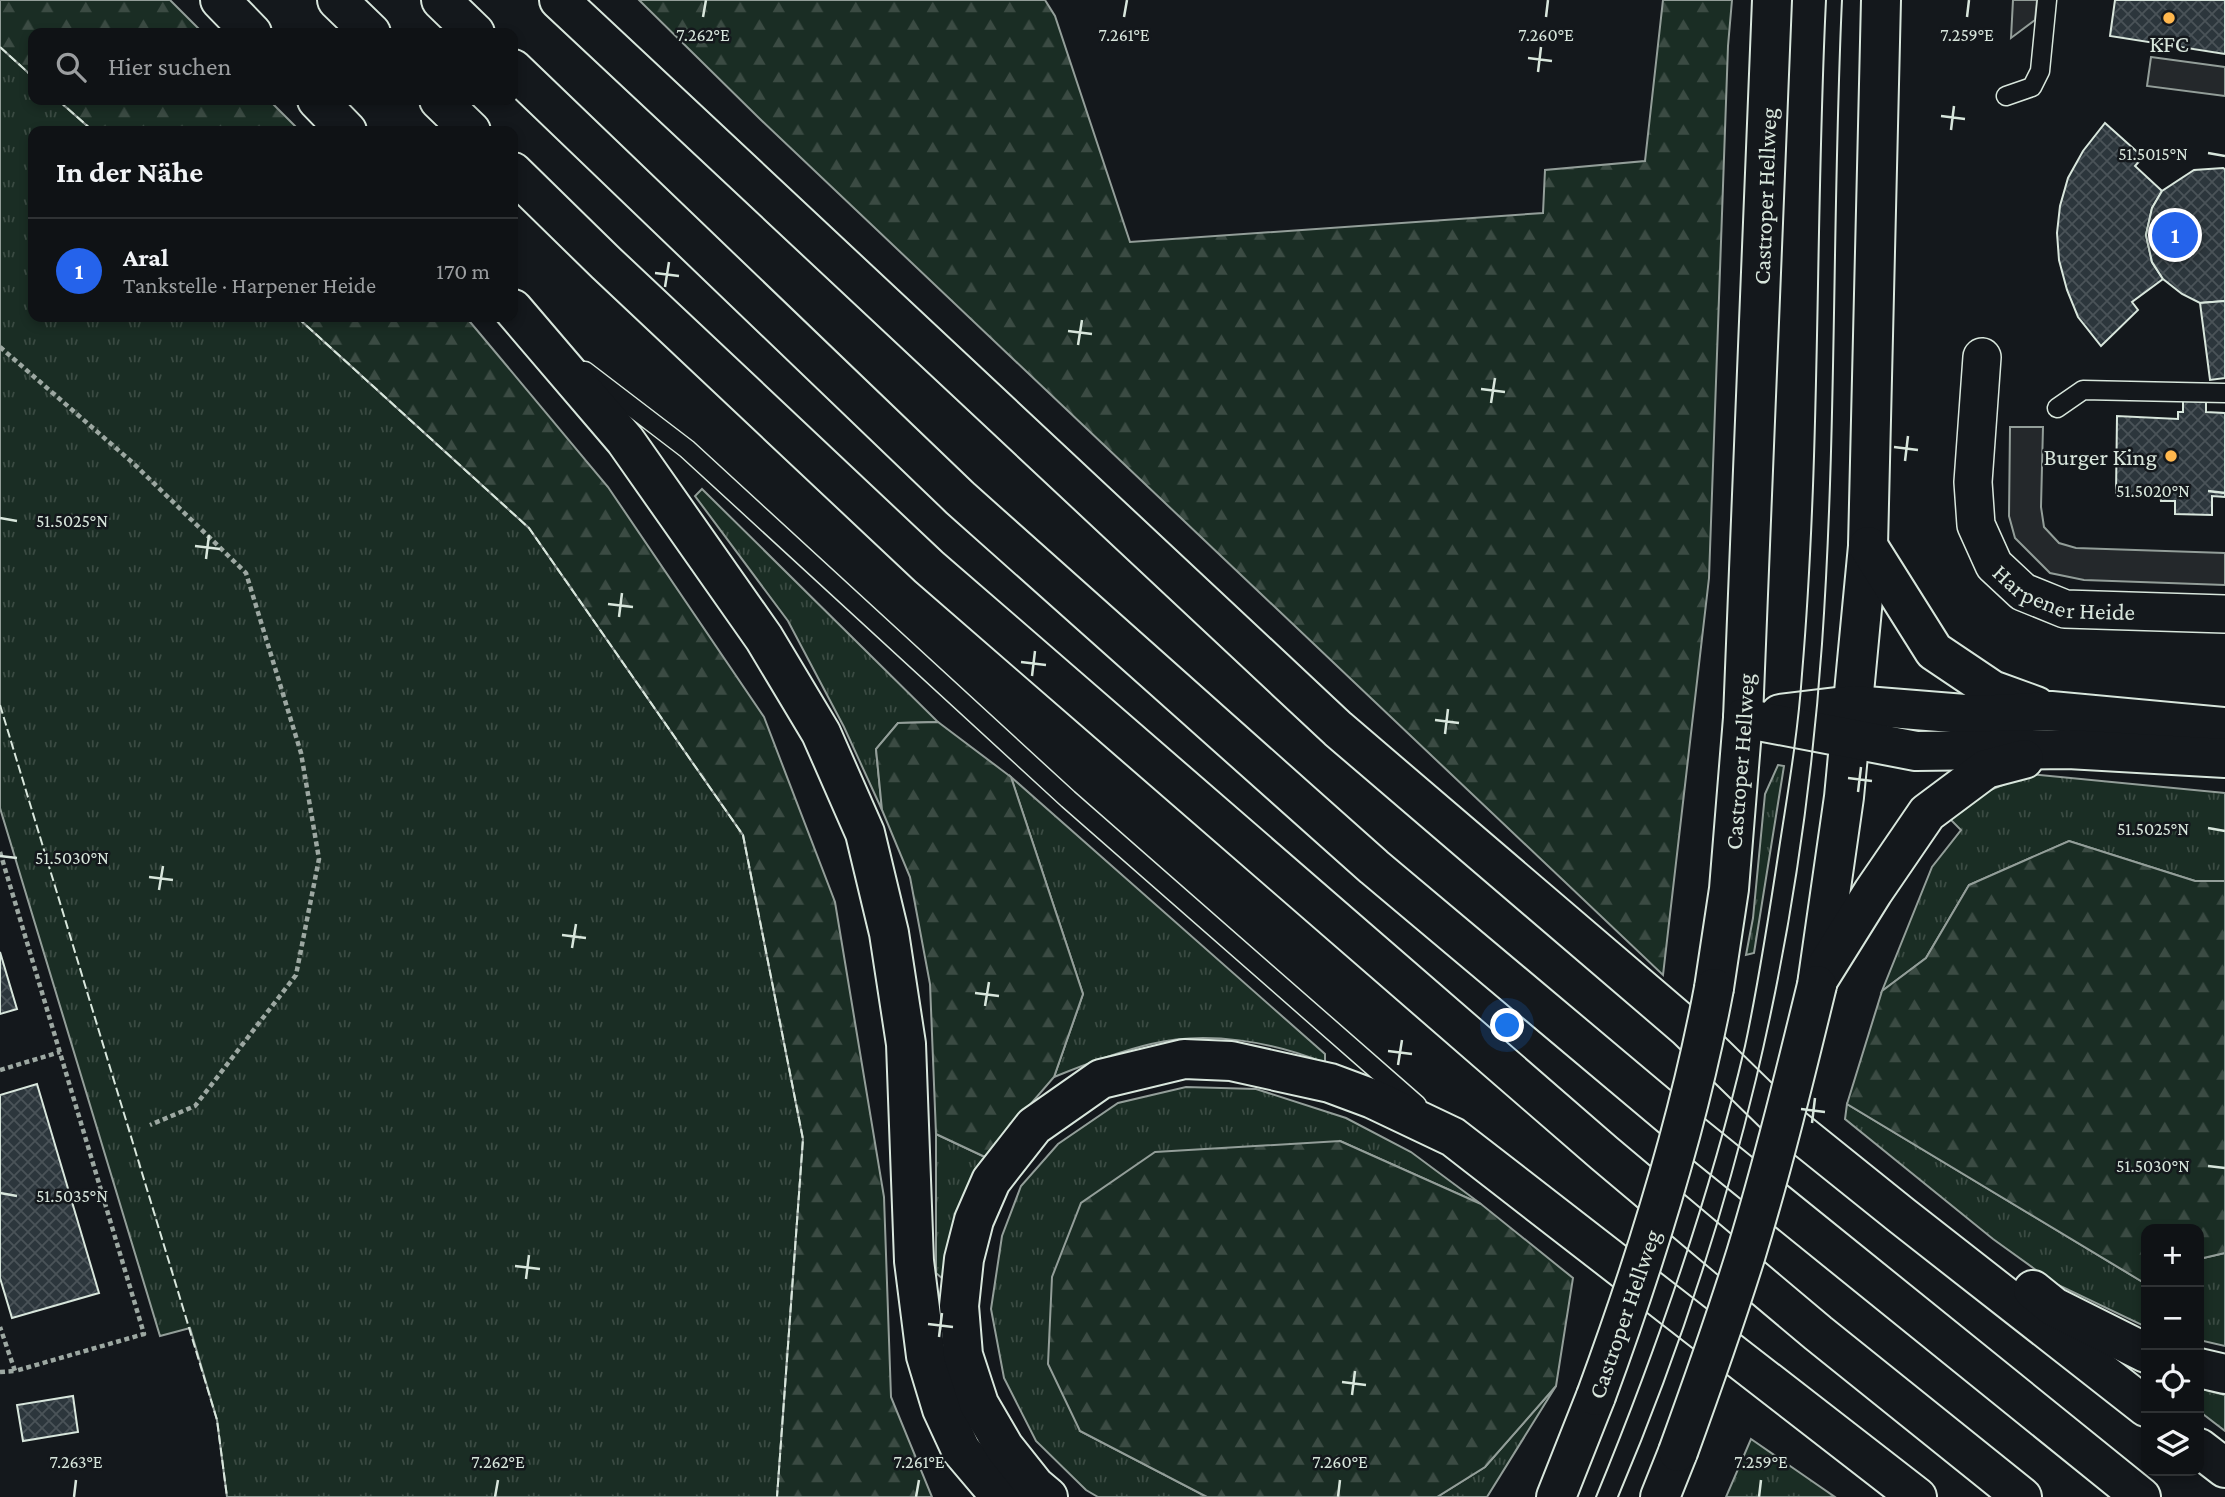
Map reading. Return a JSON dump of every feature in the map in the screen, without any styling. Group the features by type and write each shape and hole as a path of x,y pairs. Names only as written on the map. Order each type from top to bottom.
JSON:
{"main road":[{"path":"220,0 247,28"},
{"path":"337,0 366,28"},
{"path":"441,0 470,28"},
{"path":"559,0 1338,729 1686,1027 1773,1112 2141,1403"},
{"name":"Castroper Hellweg","path":"1556,1497 1632,1297 1666,1187 1693,1090 1714,988 1729,890 1743,718 1772,0"},
{"path":"1660,1497 1713,1355 1746,1254 1784,1118 1817,982 1851,722 1868,546 1881,0"},
{"path":"518,74 960,498 1374,867 1698,1138 2141,1497"},
{"path":"322,105 342,126"},
{"path":"444,105 466,126"},
{"path":"518,177 940,576 1604,1153 1818,1333 2022,1497"},
{"path":"521,319 625,440 764,638 821,733 865,833 889,933 906,1044 914,1261 926,1356 942,1409 961,1450 1001,1497"},
{"path":"1868,546 1934,651 1992,690 2051,711"},
{"path":"1743,718 1851,722 2051,711 2225,727"},
{"path":"1851,722 1916,751 2068,749 2225,758"},
{"path":"1817,982 1873,892 1927,813 1986,769 2068,749"},
{"path":"1686,1027 1777,1086 2054,1307 2141,1350"},
{"path":"1048,1497 1035,1486 1003,1447 979,1404 963,1355 959,1306 964,1259 974,1220 991,1181 1034,1126 1101,1079 1184,1059 1231,1061 1330,1083 1373,1099 1453,1137 1917,1497"},
{"path":"2204,1369 2225,1374"},
{"path":"2204,1452 2225,1468"}],"street":[{"name":"Harpener Heide","path":"1982,357 1973,482 1976,525 1994,565 2022,593 2065,609 2225,614"}],"lane":[{"path":"2006,96 2032,87 2040,71 2047,0"},
{"path":"521,319 687,449 1068,799 1453,1137"},
{"path":"2057,408 2083,390 2225,393"}],"path":[{"path":"0,347 133,463 246,573 301,753 319,859 296,975 195,1106 150,1125"},
{"path":"0,852 144,1334 15,1371 0,1372"},
{"path":"0,1070 60,1052"},
{"path":"0,1327 15,1371"}],"green space":[{"path":"0,0 170,0 198,28 28,28 28,72 0,47"},
{"path":"639,0 1045,0 1055,16 1130,242 1543,213 1545,170 1645,161 1663,0 1732,0 1728,46 1709,578 1663,975 760,119"},
{"path":"0,47 28,72 28,105 64,105 87,126 28,126 28,322 302,322 529,528 743,835 803,1139 777,1497 227,1497 217,1420 190,1328 160,1336 0,808"},
{"path":"64,105 274,105 295,126 87,126"},
{"path":"302,322 470,322 608,487 764,717 835,902 884,1197 891,1397 932,1497 777,1497 803,1139 743,835 529,528"},
{"path":"702,489 938,722 898,723 876,749 882,810 844,727 788,621 695,496"},
{"path":"938,722 1011,777 1083,994 1054,1077 985,1157 936,1134 930,984 910,877 882,810 876,749 898,723"},
{"path":"1778,765 1784,766 1754,953 1746,955 1753,918 1765,794"},
{"path":"2029,774 2225,793 2225,881 2195,881 2069,841 1969,885 1926,958 1882,991 1932,867 1961,830 1949,818 1988,791"},
{"path":"1011,777 1325,1054 1325,1063 1262,1044 1194,1038 1138,1047 1054,1077 1083,994"},
{"path":"2069,841 2195,881 2225,881 2225,1253 2204,1258 2204,1224 2141,1224 2141,1281 1847,1104 1882,991 1926,958 1969,885"},
{"path":"1186,1087 1256,1089 1346,1118 1411,1152 1481,1204 1340,1141 1080,1431 1207,1497 1098,1497 1086,1490 1036,1441 1004,1378 991,1309 1002,1236 1021,1186 1058,1144 1118,1103"},
{"path":"1847,1104 2141,1281 2141,1325 2054,1283 1993,1239 1845,1119"},
{"path":"936,1134 985,1157 960,1209 944,1280 936,1273"},
{"path":"1340,1141 1481,1204 1573,1278 1556,1386 1485,1467 1437,1497 1207,1497 1080,1431 1048,1364 1052,1277 1081,1203 1155,1152"},
{"path":"2225,1253 2225,1346 2204,1341 2204,1258"},
{"path":"1556,1386 1487,1497 1437,1497 1485,1467"},
{"path":"2204,1389 2225,1395 2225,1431 2204,1415"},
{"path":"1751,1439 1835,1497 1726,1497"}],"shaded area":[{"path":"2013,0 2037,0 2035,20 2011,38"},
{"path":"2151,57 2225,67 2225,96 2147,86"},
{"path":"2010,427 2043,427 2041,507 2044,527 2059,543 2076,548 2225,553 2225,585 2084,580 2050,573 2015,538 2009,516"}],"building":[{"name":"KFC","path":"2115,0 2225,0 2225,54 2110,36"},
{"path":"2105,123 2143,157 2135,166 2162,191 2152,208 2146,235 2152,262 2163,279 2132,302 2138,310 2101,346 2078,317 2067,290 2059,260 2057,233 2060,206 2068,178 2083,151"},
{"path":"2223,168 2225,301 2200,303 2182,294 2163,279 2152,262 2146,235 2152,208 2162,191 2194,170"},
{"path":"2225,301 2225,378 2210,380 2200,303"},
{"name":"Burger King","path":"2183,396 2206,396 2206,412 2225,413 2225,497 2212,496 2212,515 2175,514 2175,501 2161,501 2160,495 2116,494 2117,416 2178,419 2178,412 2183,412"},
{"path":"0,952 17,1009 0,1014"},
{"path":"37,1084 99,1293 12,1318 0,1278 0,1095"},
{"path":"73,1396 78,1432 23,1441 17,1405"}],"tram line":[{"path":"1596,1497 1640,1387 1698,1218 1745,1046 1768,923 1795,740 1808,590 1826,0"},
{"path":"1618,1497 1696,1289 1728,1185 1756,1079 1779,973 1798,865 1812,755 1827,563 1842,0"}],"fence":[{"path":"0,47 28,72"},
{"path":"64,105 87,126"},
{"path":"302,322 529,528 743,835 803,1139 777,1497"},
{"path":"0,705 217,1420 227,1497"}],"place":[{"name":"KFC","path":"2169,18"},
{"name":"Aral","path":"2175,235"},
{"name":"Burger King","path":"2171,456"}]}
